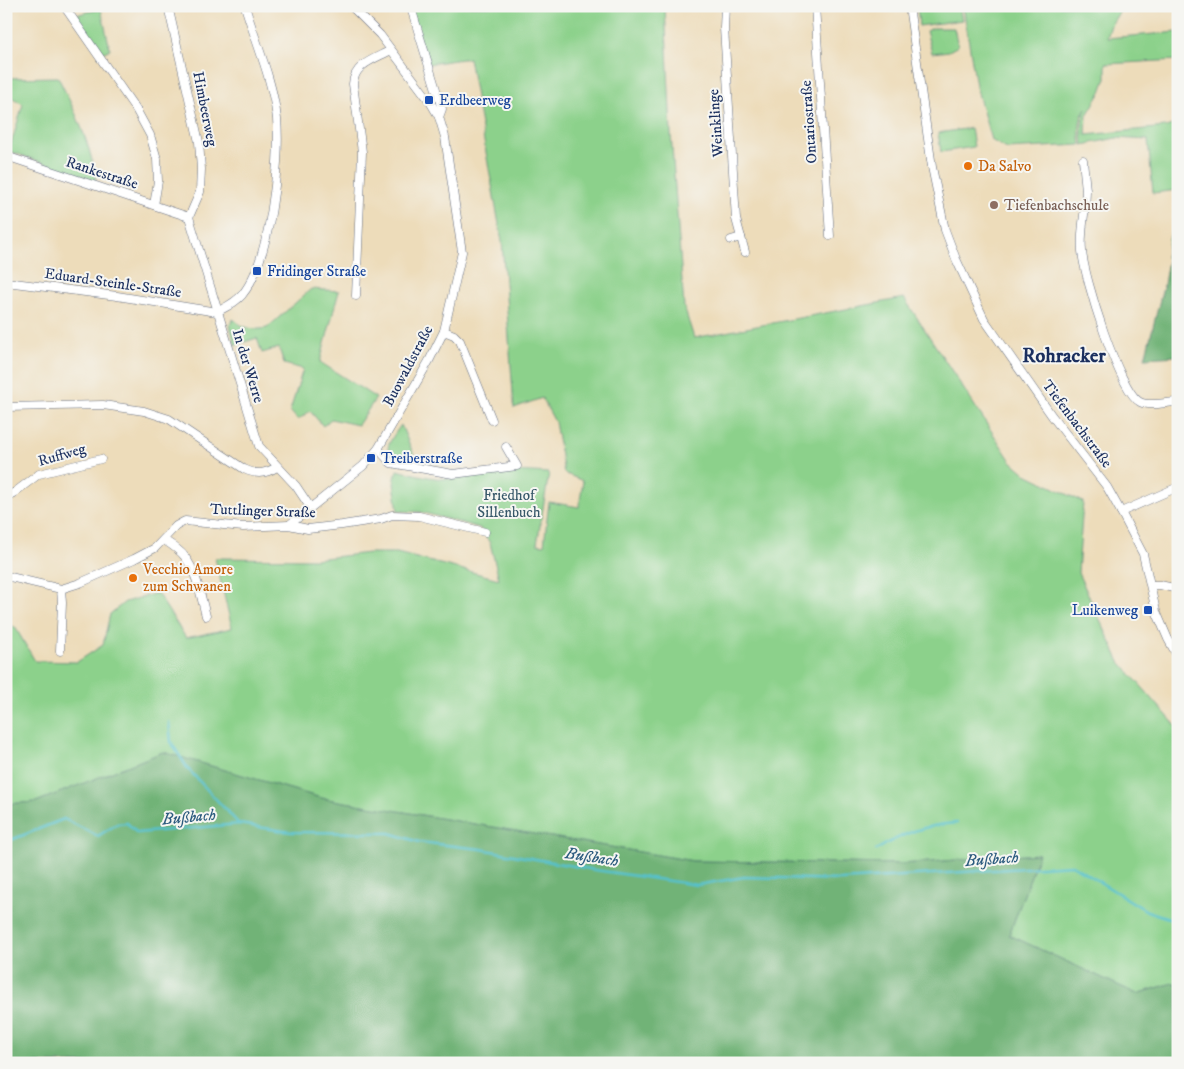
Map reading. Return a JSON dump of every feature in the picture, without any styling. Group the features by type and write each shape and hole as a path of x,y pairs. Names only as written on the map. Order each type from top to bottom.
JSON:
{"street":[{"path":"64,6 137,111 150,135 157,159 158,182 154,205"},
{"name":"Himbeerweg","path":"168,6 199,142 200,192 189,216"},
{"path":"217,312 230,306 241,296 256,271 268,227 278,154 276,118 268,76 245,6"},
{"name":"Buowaldstraße","path":"289,526 310,507 363,466 378,449 444,331 462,252 445,136 439,117 429,100 380,36 350,6"},
{"name":"Weinklinge","path":"725,6 724,28 736,219 745,252"},
{"name":"Ontariostraße","path":"816,6 830,236"},
{"name":"Tiefenbachstraße","path":"909,6 932,167 945,230 959,267 984,319 1052,416 1107,487 1143,554 1156,611 1178,657"},
{"name":"Buowaldstraße","path":"412,11 442,109 439,117"},
{"path":"356,296 362,152 353,84 354,76 359,67 391,50"},
{"name":"Rankestraße","path":"6,156 189,216"},
{"path":"1082,160 1086,191 1082,252 1093,301 1107,344 1135,399 1142,403 1178,402"},
{"name":"In der Werre","path":"189,216 259,446 277,468 296,486 310,507"},
{"path":"731,240 741,237"},
{"name":"Eduard-Steinle-Straße","path":"6,282 116,296 217,312"},
{"path":"444,331 454,335 460,341 492,420"},
{"path":"6,407 103,405 144,411 169,419 244,469 254,473 267,474 277,468"},
{"path":"378,449 391,462 453,474 517,466 506,447"},
{"name":"Ruffweg","path":"6,497 39,474 101,459"},
{"path":"1121,512 1178,487"},
{"name":"Tuttlinger Straße","path":"61,589 134,560 155,548 176,526 185,521 243,527 289,526 308,529 381,519 392,515 419,516 485,532"},
{"path":"164,540 180,552 188,561 196,580 206,616"},
{"path":"6,576 61,589 60,652"},
{"path":"1151,586 1160,585 1178,589"}],"green space":[{"name":"Friedhof Sillenbuch","path":"408,6 665,6 671,134 684,307 694,338 904,298 1011,461 1026,474 1083,502 1078,573 1120,662 1178,728 1178,984 1173,983 1137,994 1009,935 1039,854 902,864 693,861 321,798 163,752 36,802 6,804 6,624 15,627 35,661 77,662 103,645 110,614 125,602 157,593 186,638 232,628 215,558 315,559 369,553 397,553 499,579 490,543 480,528 421,512 398,511 394,483 397,470 450,479 505,472 549,473 537,544 544,545 549,502 579,507 583,481 564,473 555,422 542,398 514,408 502,241 469,58 428,64"},
{"path":"917,6 959,6 962,20 919,26"},
{"path":"963,6 1123,6 1111,25 1107,38 1178,32 1178,60 1106,64 1106,78 1101,92 1087,115 1086,135 1166,127 1178,123 1178,190 1153,193 1148,140 1116,138 1083,145 1082,126 1086,108 1080,121 1081,145 1007,149 991,140 976,86"},
{"path":"101,9 110,49 101,54 75,15"},
{"path":"932,28 954,28 958,46 949,51 932,53 926,31"},
{"path":"58,77 86,141 96,181 9,151 23,104 6,94 6,78"},
{"path":"971,128 974,147 941,152 938,133"},
{"path":"1178,211 1178,276 1166,257 1169,239"},
{"path":"1168,260 1178,277 1178,356 1145,358 1164,284"},
{"path":"311,289 339,291 320,362 376,398 358,425 331,419 323,426 310,411 298,420 290,411 303,369 284,364 279,348 262,353 257,338 235,345 230,325 233,319 249,328 267,328"},
{"path":"401,425 417,462 392,455 389,452 390,442"},
{"path":"163,752 321,798 693,861 902,864 1039,854 1009,935 1137,994 1173,983 1178,984 1178,1063 6,1063 6,804 36,802"}],"waterway":[{"path":"169,722 171,742 188,769 239,824"},
{"name":"Bußbach","path":"6,842 64,819 98,836 117,824 127,823 137,833 239,824 291,832 390,833 419,842 481,849 595,870 697,885 744,877 841,880 1072,865 1147,911 1178,921"},
{"path":"876,850 915,831 957,823"}],"place":[{"name":"Erdbeerweg","path":"429,100"},
{"name":"Da Salvo","path":"968,166"},
{"name":"Tiefenbachschule","path":"994,205"},
{"name":"Fridinger Straße","path":"257,271"},
{"name":"Treiberstraße","path":"371,458"},
{"name":"Vecchio Amore zum Schwanen","path":"133,578"},
{"name":"Luikenweg","path":"1148,610"}],"district":[{"name":"Rohracker","path":"1064,356"}]}
